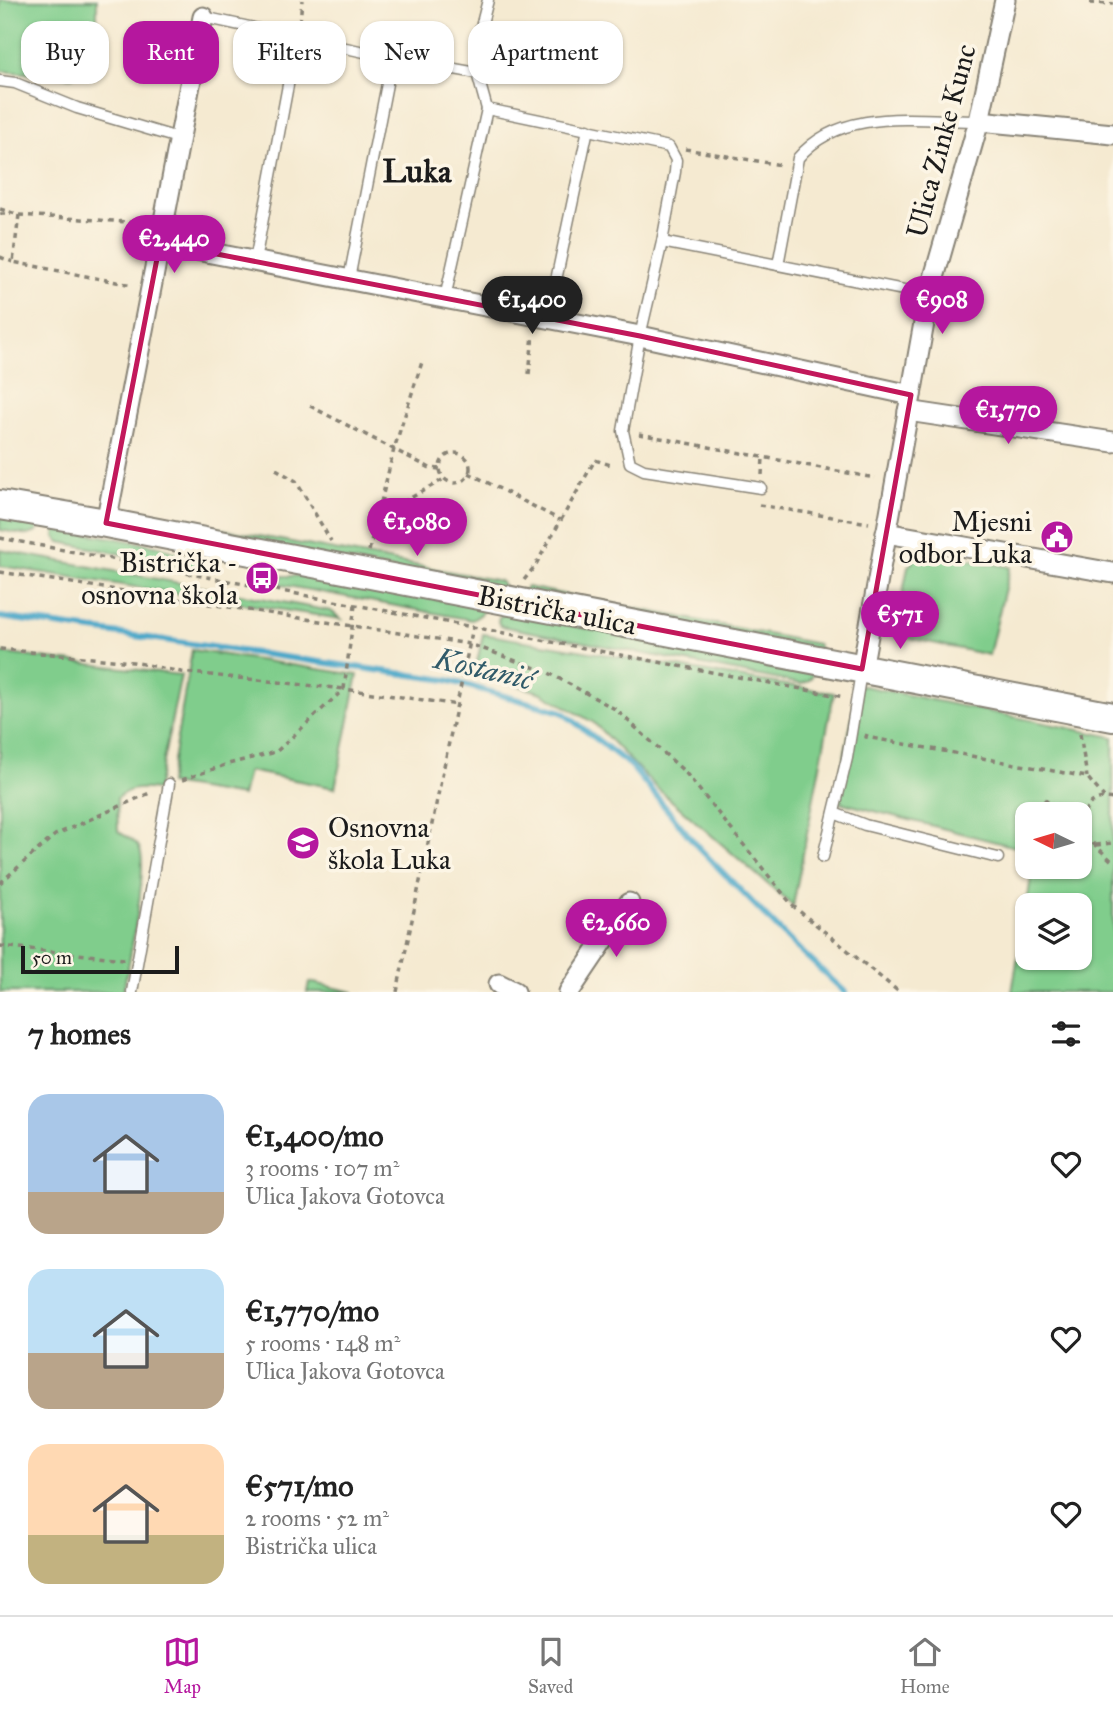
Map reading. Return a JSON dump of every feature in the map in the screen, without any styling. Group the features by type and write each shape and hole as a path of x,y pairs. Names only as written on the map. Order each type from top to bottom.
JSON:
{"main road":[{"name":"Bistrička ulica","path":"0,505 106,523 1113,717"}],"street":[{"name":"Ulica Zinke Kunc","path":"862,669 929,295 979,121 1005,0"},
{"path":"106,523 203,17"},
{"path":"979,121 1113,134"},
{"path":"161,234 255,261 640,336 910,403 1113,442"},
{"path":"887,530 1113,573"},
{"path":"569,992 629,903"}],"lane":[{"path":"483,21 488,0"},
{"path":"203,17 233,23"},
{"path":"0,81 15,83 77,108 181,139"},
{"path":"255,261 288,84"},
{"path":"349,279 387,84"},
{"path":"445,298 487,109 480,84"},
{"path":"487,109 662,144 673,151 676,160 675,172 623,431 630,463 643,470 761,488"},
{"path":"778,265 798,158 810,144 856,122 979,121"},
{"path":"548,318 588,129"},
{"path":"662,242 929,295"},
{"path":"823,857 847,758 862,669"},
{"path":"132,992 169,784"},
{"path":"834,813 865,825 998,858"}],"path":[{"path":"302,0 303,6"},
{"path":"1090,3 1113,4"},
{"path":"673,151 691,148 796,168"},
{"path":"0,211 161,234"},
{"path":"13,262 19,215"},
{"path":"0,257 13,262 137,286"},
{"path":"528,374 533,337"},
{"path":"368,553 394,449 422,362"},
{"path":"310,406 430,468 440,470"},
{"path":"623,431 895,482"},
{"path":"459,454 467,459 469,473 458,483 444,479 440,470 445,457 459,454"},
{"path":"522,582 535,566 594,460 620,468"},
{"path":"276,469 296,481 334,546"},
{"path":"469,473 561,520"},
{"path":"377,517 444,479"},
{"path":"757,504 887,530"},
{"path":"0,538 845,697"},
{"path":"0,572 470,643 549,673 615,709 685,772 793,906 899,992"},
{"path":"0,883 55,835 169,784 228,764 276,752 344,689 355,605"},
{"path":"397,992 473,627"},
{"path":"0,649 133,663 181,673 344,689 458,705"},
{"path":"869,726 866,737 1087,777"},
{"path":"1079,732 1087,777 1104,797"},
{"path":"1091,802 1104,797 1113,799"},
{"path":"1044,799 1048,802"},
{"path":"1094,845 1113,843"},
{"path":"1094,845 1113,862"},
{"path":"0,946 138,961"}],"highlighted area":[{"path":"160,243 640,336 911,395 862,669 106,523"}],"green space":[{"path":"0,0 97,0 97,21 21,21 21,73 0,71"},
{"path":"131,512 500,581 507,591 130,519"},
{"path":"0,517 39,525 37,532 28,535 0,530"},
{"path":"56,528 159,546 206,565 205,570 60,542 55,537"},
{"path":"0,550 331,611 341,619 0,566"},
{"path":"918,550 1010,567 989,655 895,635 908,566"},
{"path":"267,576 311,576 486,608 472,620 266,582"},
{"path":"527,587 818,644 820,650 522,593"},
{"path":"506,613 813,674 810,680 801,684 501,626 499,617"},
{"path":"483,634 834,693 793,906 658,789 594,723 542,693 475,672"},
{"path":"192,650 358,675 335,788 248,771 242,796 169,784"},
{"path":"0,653 181,675 157,790 136,789 117,798 118,831 139,847 142,858 137,917 123,992 0,992"},
{"path":"859,685 1113,737 1113,992 1012,992 1016,970 1092,970 1092,893 1028,893 1031,879 1092,879 1092,802 1015,802 1015,847 835,801"},
{"path":"309,982 354,992 307,992"}],"waterway":[{"name":"Kostanić","path":"0,617 447,680 562,712 631,766 699,848 792,943 845,992"}],"place":[{"name":"Mjesni odbor Luka","path":"1057,537"},
{"name":"Bistrička - osnovna škola","path":"262,578"},
{"name":"Osnovna škola Luka","path":"303,843"}],"district":[{"name":"Luka","path":"417,171"}]}
